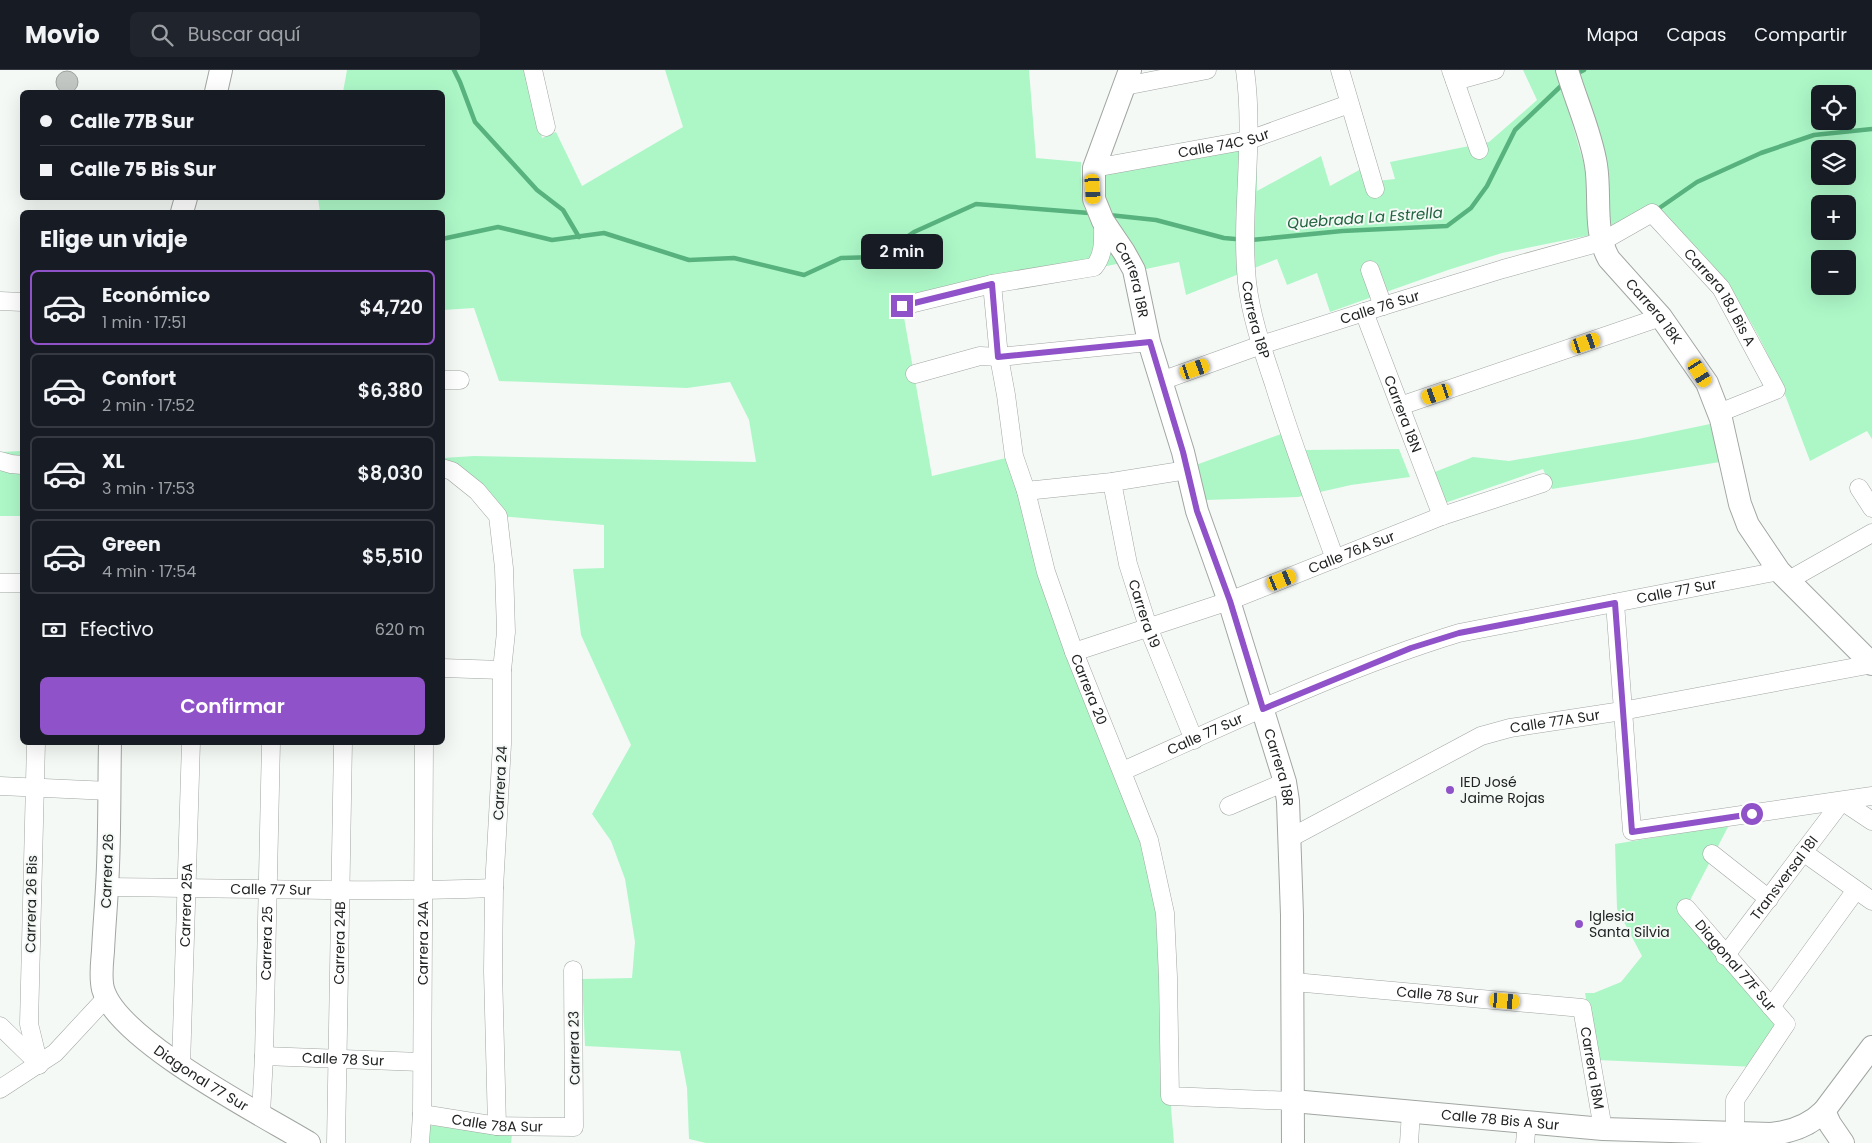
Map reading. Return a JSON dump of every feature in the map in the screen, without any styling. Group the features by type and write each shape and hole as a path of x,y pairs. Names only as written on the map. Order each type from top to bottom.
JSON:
{"street":[{"path":"216,90 221,70"},
{"path":"533,70 546,127"},
{"path":"1128,78 1207,70"},
{"name":"Carrera 18P","path":"1245,70 1250,112 1245,254 1251,307 1261,345 1296,453 1335,559"},
{"path":"1340,70 1374,189"},
{"path":"1479,150 1453,76 1495,70"},
{"name":"Carrera 18K","path":"1566,70 1596,164 1601,242 1608,259 1661,317 1706,383 1719,413 1742,511 1748,525 1784,575 1872,664"},
{"name":"Carrera 18R","path":"1128,78 1094,168 1094,200 1103,221 1134,270 1150,342 1197,511 1230,601 1285,782 1290,838 1294,982 1293,1143"},
{"name":"Calle 74C Sur","path":"1094,168 1250,140 1350,104"},
{"name":"Calle 76 Sur","path":"1161,381 1261,345 1364,312 1503,269 1601,242 1652,213"},
{"name":"Carrera 18J Bis A","path":"1652,213 1722,288 1776,390 1719,413"},
{"path":"902,306 992,284 1094,267 1100,260 1103,250 1103,221"},
{"path":"1370,270 1383,306"},
{"name":"Carrera 20","path":"992,284 998,357 1006,395 1014,456 1026,491 1046,572 1074,652 1149,840 1165,914 1170,1096"},
{"path":"0,301 20,302"},
{"name":"Carrera 18N","path":"1364,312 1442,516"},
{"path":"1400,406 1661,317"},
{"path":"915,374 980,356 998,357 1150,342"},
{"path":"445,380 460,380"},
{"path":"0,461 20,465"},
{"name":"Carrera 24","path":"445,469 452,472 477,491 498,516 504,568 506,632 502,670 502,744 494,888 493,971 497,1126"},
{"path":"1026,491 1112,482 1187,470"},
{"name":"Carrera 19","path":"1112,482 1128,564 1148,627 1194,740"},
{"name":"Calle 76A Sur","path":"1074,652 1230,601 1442,516 1543,483"},
{"path":"1860,488 1872,508"},
{"name":"Calle 77 Sur","path":"1123,771 1263,709 1411,648 1459,633 1615,603 1784,575 1872,533"},
{"path":"0,583 20,583"},
{"path":"1615,603 1632,832 1872,796"},
{"name":"Calle 77A Sur","path":"1290,838 1481,736 1510,728 1622,711 1872,664"},
{"path":"445,668 502,670"},
{"name":"Carrera 26 Bis","path":"36,745 29,1024 39,1065"},
{"name":"Carrera 26","path":"106,998 101,966 107,887 110,745"},
{"name":"Carrera 25A","path":"181,1066 191,745"},
{"name":"Carrera 25","path":"261,1114 271,745"},
{"name":"Carrera 24B","path":"336,1143 343,745"},
{"name":"Carrera 24A","path":"420,1143 422,1114 424,745"},
{"path":"1229,806 1285,782"},
{"path":"0,786 110,791"},
{"path":"1842,801 1872,821"},
{"name":"Transversal 18I","path":"1726,956 1842,801"},
{"path":"1804,852 1872,901"},
{"path":"1712,854 1769,899"},
{"name":"Calle 77 Sur","path":"107,887 268,888 341,891 423,891 494,888"},
{"path":"1771,1007 1856,890"},
{"name":"Diagonal 77F Sur","path":"1686,908 1786,1024 1735,1100 1736,1138"},
{"name":"Carrera 23","path":"573,970 574,1127"},
{"name":"Calle 78 Sur","path":"1294,982 1582,1008"},
{"path":"0,1090 39,1065 55,1052 106,998"},
{"name":"Diagonal 77 Sur","path":"106,998 128,1025 181,1066 309,1143"},
{"name":"Carrera 18M","path":"1582,1008 1603,1129"},
{"path":"0,1026 39,1065"},
{"name":"Calle 78 Bis A Sur","path":"1170,1096 1292,1102 1410,1112 1526,1132 1603,1129 1667,1137 1736,1138 1783,1133 1806,1125 1824,1111 1872,1047"},
{"name":"Calle 78 Sur","path":"264,1056 421,1062"},
{"path":"1824,1111 1843,1143"},
{"path":"1409,1143 1410,1112"},
{"name":"Calle 78A Sur","path":"422,1114 497,1126 574,1127"}],"green space":[{"path":"347,70 525,70 542,138 556,132 582,186 683,127 665,70 1029,70 1036,158 1081,162 1085,209 1096,230 1122,263 902,306 932,476 1014,456 1123,771 1165,914 1170,1096 1174,1143 706,1143 689,1139 687,1088 680,1051 585,1046 582,979 632,978 635,942 625,879 611,841 592,814 631,745 581,635 573,569 604,568 604,525 498,516 445,470 445,458 474,456 756,462 749,420 730,382 687,388 499,381 474,308 445,310 445,210 320,210 318,200 445,200 445,90 343,90"},
{"path":"1523,70 1557,70 1585,168 1591,235 1502,253 1330,312 1317,273 1287,285 1277,259 1186,295 1179,262 1146,269 1100,195 1103,172 1256,143 1257,191 1321,156 1330,186 1372,163 1377,181 1395,179 1390,162 1489,142 1537,100"},
{"path":"1577,70 1872,70 1872,439 1867,431 1810,461 1768,355 1750,321 1729,290 1705,260 1654,204 1609,230"},
{"path":"1710,424 1720,462 1552,489 1543,469 1445,503 1432,473 1473,457 1509,461 1638,439"},
{"path":"1295,429 1302,450 1399,449 1410,477 1351,485 1298,497 1206,500 1193,466"},
{"path":"20,451 20,516 0,516 0,452"},
{"path":"1729,825 1686,908 1786,1024 1756,1067 1597,1060 1585,993 1594,993 1621,982 1642,956 1617,909 1615,844"},
{"path":"428,1125 512,1135 511,1143 426,1143"}],"building":[{"path":"67,71 75,74 78,82 75,90 59,90 56,82 59,74"}],"waterway":[{"name":"Quebrada La Estrella","path":"454,70 475,122 537,190 563,210 579,237"},
{"name":"Quebrada La Estrella","path":"1576,74 1584,70"},
{"name":"Quebrada La Estrella","path":"1251,240 1342,231 1447,226 1471,208 1487,186 1515,130 1562,85"},
{"name":"Quebrada La Estrella","path":"1658,209 1697,182 1761,153 1814,135 1872,129"},
{"name":"Quebrada La Estrella","path":"445,238 498,227 552,240 604,233 689,260 734,258 804,275 841,258 877,257 914,232 976,204 1089,213"},
{"name":"Quebrada La Estrella","path":"1109,215 1156,220 1224,238 1235,239"}],"place":[{"name":"IED José Jaime Rojas","path":"1450,790"},
{"name":"Iglesia Santa Silvia","path":"1579,924"}],"route":[{"path":"902,306 992,284 998,357 1150,342 1183,452 1202,528 1230,601 1263,709 1411,648 1459,633 1615,603 1632,832 1752,814"}]}
